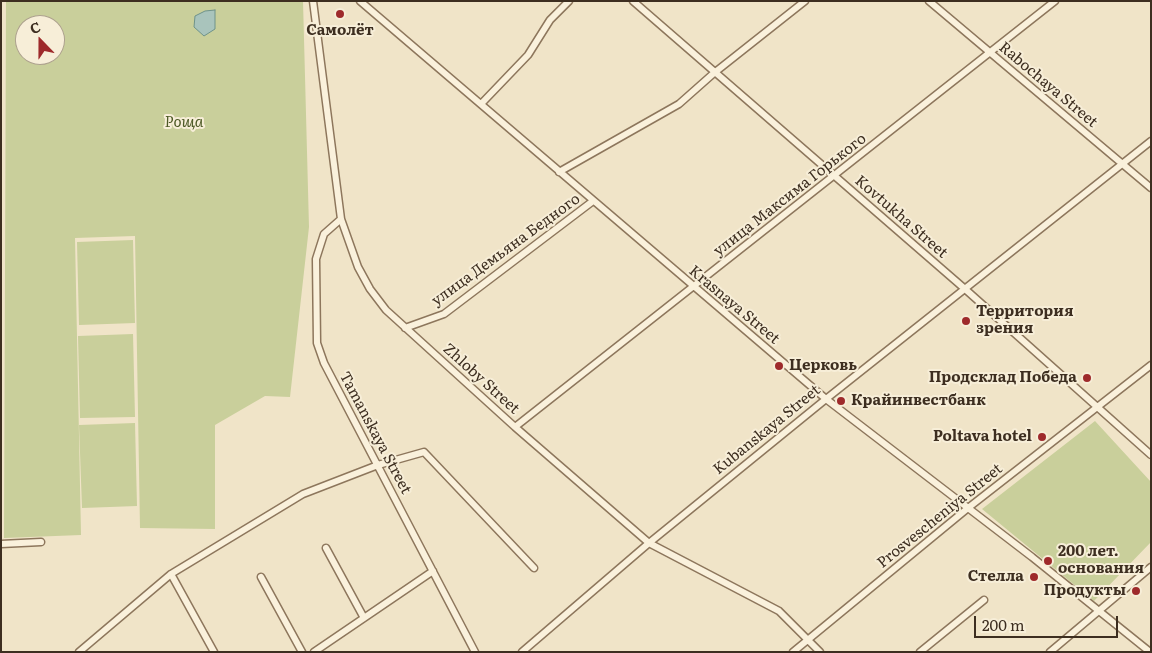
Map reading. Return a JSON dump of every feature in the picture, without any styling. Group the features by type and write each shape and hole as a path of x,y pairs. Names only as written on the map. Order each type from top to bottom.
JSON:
{"street":[{"name":"Zhloby Street","path":"312,1 341,219 358,267 370,289 386,310 649,543 779,611 820,652"},
{"name":"Krasnaya Street","path":"360,1 826,398 1150,652"},
{"path":"481,104 528,56 550,20 569,1"},
{"name":"Kovtukha Street","path":"633,1 965,289 1151,455"},
{"path":"559,172 680,104 714,73 805,1"},
{"name":"Rabochaya Street","path":"929,1 1151,188"},
{"name":"улица Максима Горького","path":"516,427 833,176 991,54 1055,1"},
{"name":"Kubanskaya Street","path":"522,652 649,543 826,398 1151,141"},
{"name":"улица Демьяна Бедного","path":"405,328 444,314 593,201"},
{"name":"Tamanskaya Street","path":"341,219 324,234 316,260 317,343 324,363 475,652"},
{"name":"Prosvescheniya Street","path":"793,652 968,508 1151,365"},
{"path":"79,652 171,574 303,494 378,465 424,452 534,568"},
{"path":"1,544 41,542"},
{"path":"326,548 364,618"},
{"path":"1050,652 1151,567"},
{"path":"314,652 433,571"},
{"path":"171,574 214,652"},
{"path":"260,577 302,652"},
{"path":"920,652 984,600"}],"green space":[{"name":"Роща","path":"6,1 303,1 309,227 290,397 265,396 215,425 215,529 140,528 135,236 75,238 81,535 4,538"},
{"path":"133,240 135,323 79,325 77,242"},
{"path":"133,334 135,417 80,418 78,336"},
{"path":"1095,421 1151,482 1151,542 1094,601 982,509"},
{"path":"135,423 137,506 82,508 79,425"}],"water":[{"path":"215,10 215,29 204,36 194,27 195,16 205,11"}],"place":[{"name":"Самолёт","path":"340,14"},
{"name":"Территория зрения","path":"966,321"},
{"name":"Церковь","path":"779,366"},
{"name":"Продсклад Победа","path":"1087,378"},
{"name":"Крайинвестбанк","path":"841,401"},
{"name":"Poltava hotel","path":"1042,437"},
{"name":"200 лет. основания","path":"1048,561"},
{"name":"Стелла","path":"1034,577"},
{"name":"Продукты","path":"1136,591"}]}
